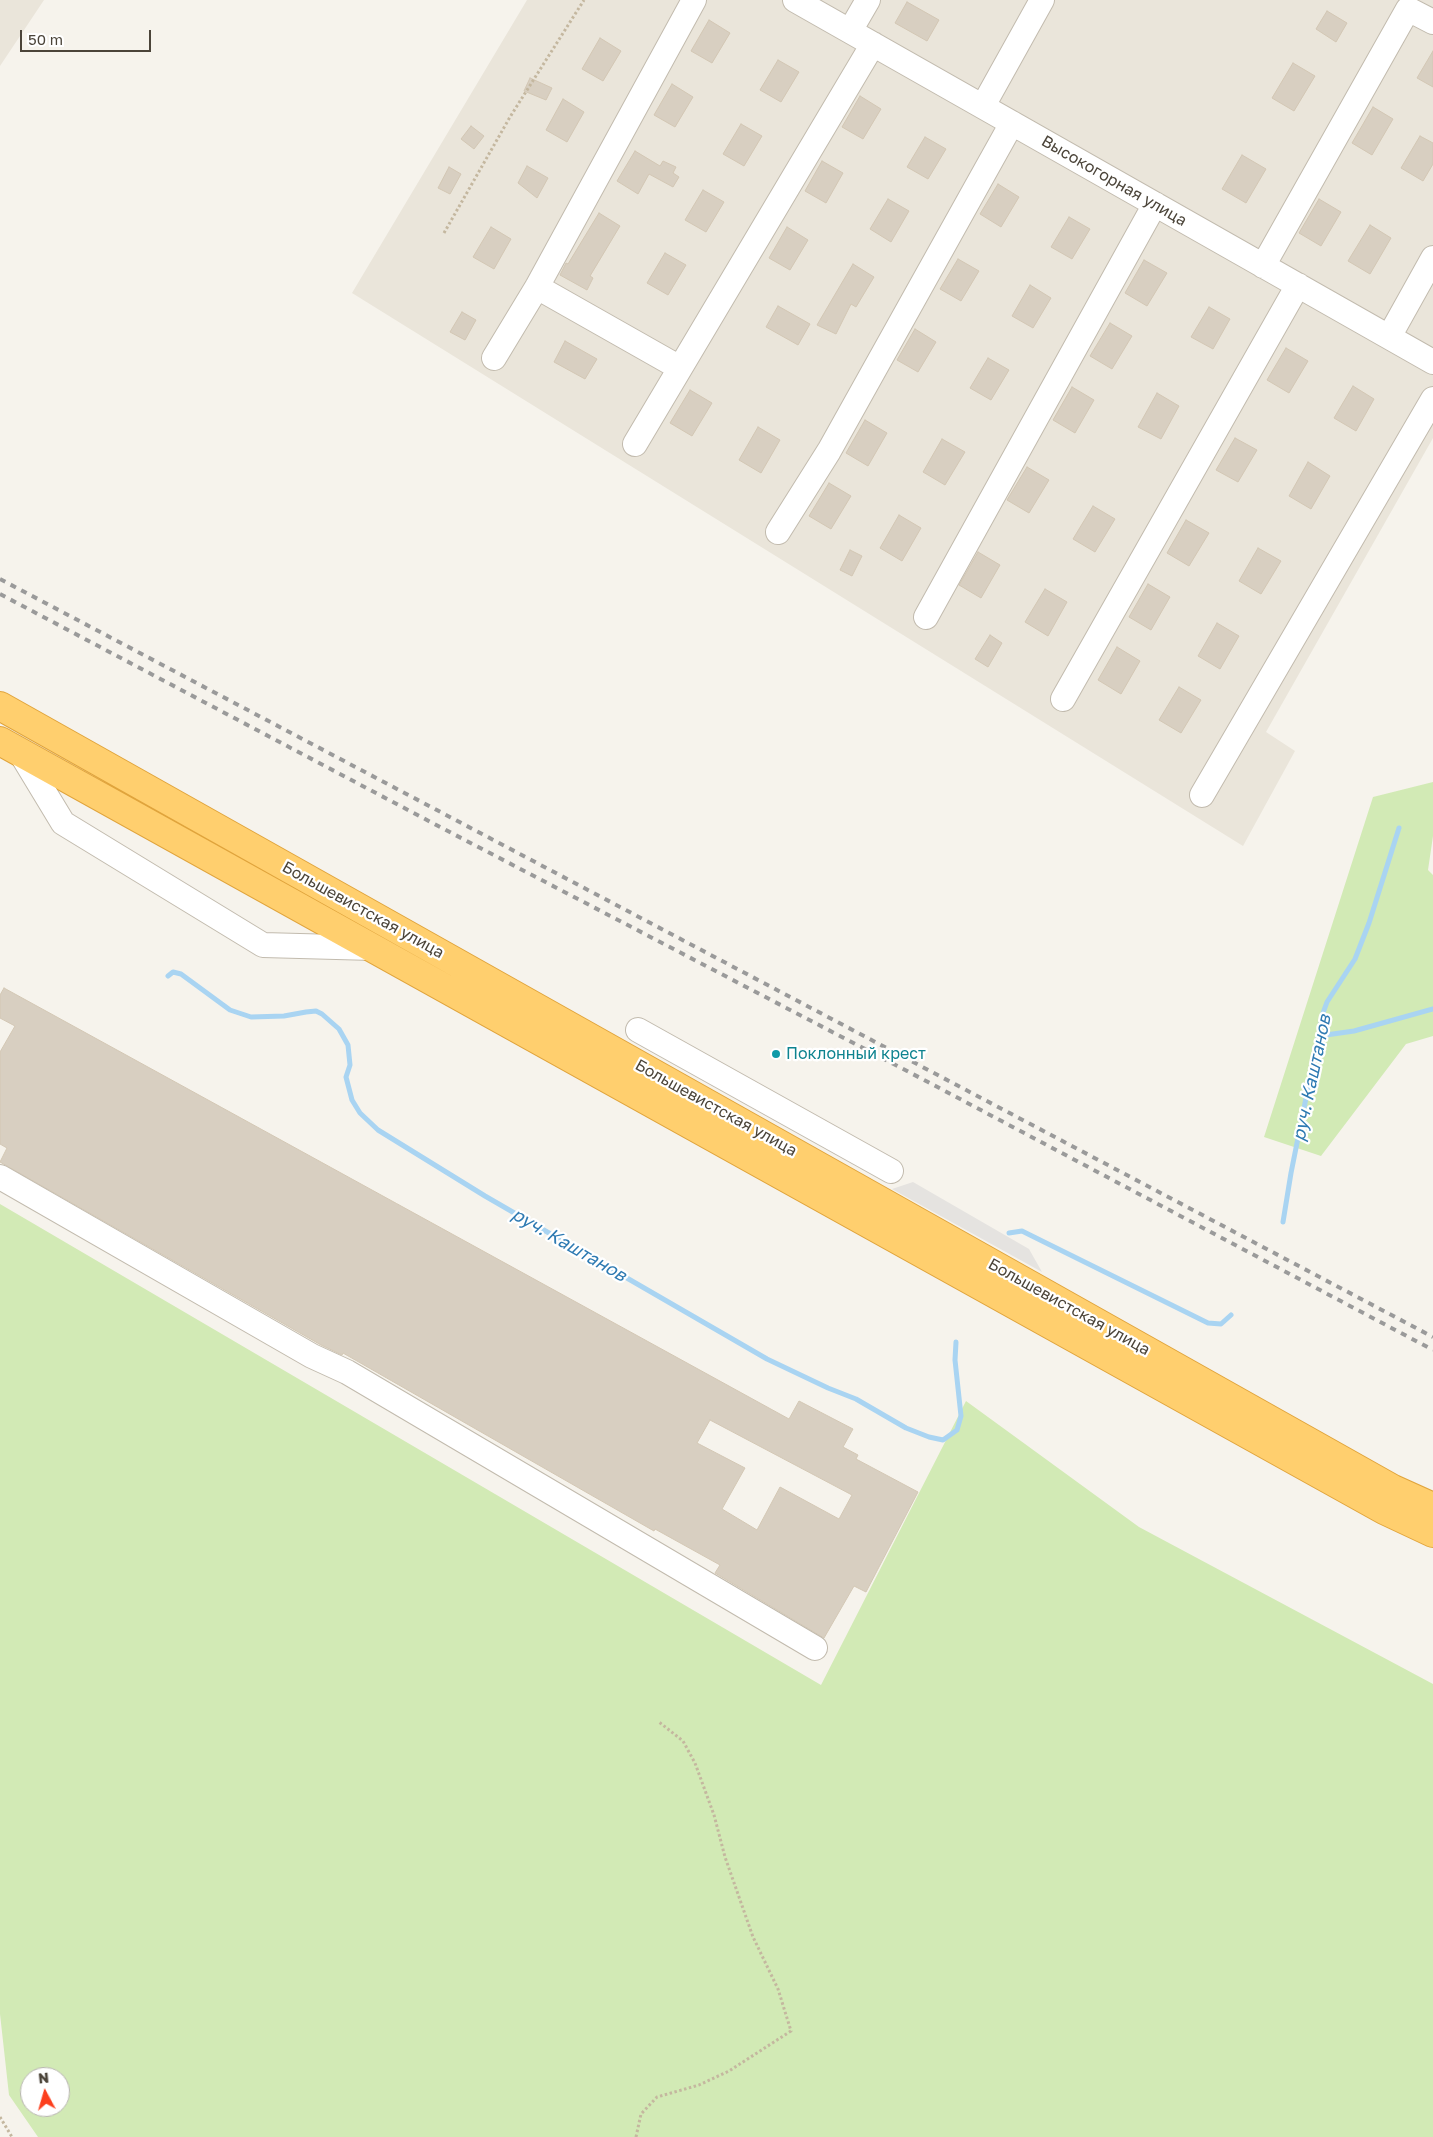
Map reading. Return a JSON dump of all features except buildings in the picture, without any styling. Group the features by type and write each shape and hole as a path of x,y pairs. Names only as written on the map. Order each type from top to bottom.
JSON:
{"highway":[{"name":"Большевистская улица","path":"0,706 1393,1489 1433,1507"},
{"name":"Большевистская улица","path":"10,747 1384,1510 1433,1533"}],"street":[{"path":"494,358 537,287 694,0"},
{"name":"Высокогорная улица","path":"795,0 1433,362"},
{"path":"850,31 868,0"},
{"path":"983,106 1042,0"},
{"path":"1263,266 1400,4 1433,22"},
{"path":"635,444 873,44"},
{"path":"778,532 829,451 1012,123"},
{"path":"926,617 1155,204"},
{"path":"1389,337 1433,258"},
{"path":"1063,699 1298,285"},
{"path":"537,287 680,368"},
{"path":"1202,795 1433,399"},
{"path":"10,747 63,823 263,945 373,948"},
{"path":"638,1030 891,1171"},
{"path":"0,1177 312,1356 347,1372 815,1648"}],"path":[{"path":"444,233 510,117 584,0"},
{"path":"636,2137 641,2114 657,2097 699,2085 729,2071 792,2031 778,1988 754,1937 725,1858 714,1815 694,1763 683,1741 659,1722"},
{"path":"0,2117 12,2137"}],"shaded area":[{"path":"0,0 44,0 0,66"},
{"path":"527,0 1433,0 1433,438 1266,732 1295,751 1243,846 352,293"},
{"path":"913,1182 1029,1249 1042,1272 892,1189"}],"green space":[{"path":"1433,782 1433,836 1428,870 1433,875 1433,1036 1406,1044 1321,1156 1264,1137 1373,797"},
{"path":"0,1204 821,1685 966,1401 1139,1527 1433,1684 1433,2137 38,2137 24,2117 70,2117 70,2067 20,2067 20,2111 9,2095 0,2014"}],"waterway":[{"name":"руч. Каштанов","path":"1283,1222 1323,1013 1327,1002 1355,959 1369,923 1399,828"},
{"name":"руч. Каштанов","path":"168,976 173,972 181,974 230,1010 251,1017 284,1016 316,1011 322,1014 339,1029 348,1045 350,1065 346,1077 352,1100 360,1113 378,1130 485,1196 767,1359 856,1399 906,1428 943,1440 957,1430 961,1416 955,1360 956,1342"},
{"path":"1319,1036 1354,1031 1433,1009"},
{"name":"руч. Каштанов","path":"1009,1233 1022,1231 1208,1323 1221,1324 1231,1315"}],"railway":[{"path":"0,579 1433,1337"},
{"path":"0,594 1433,1350"}],"place":[{"name":"Поклонный крест","path":"776,1054"}]}
